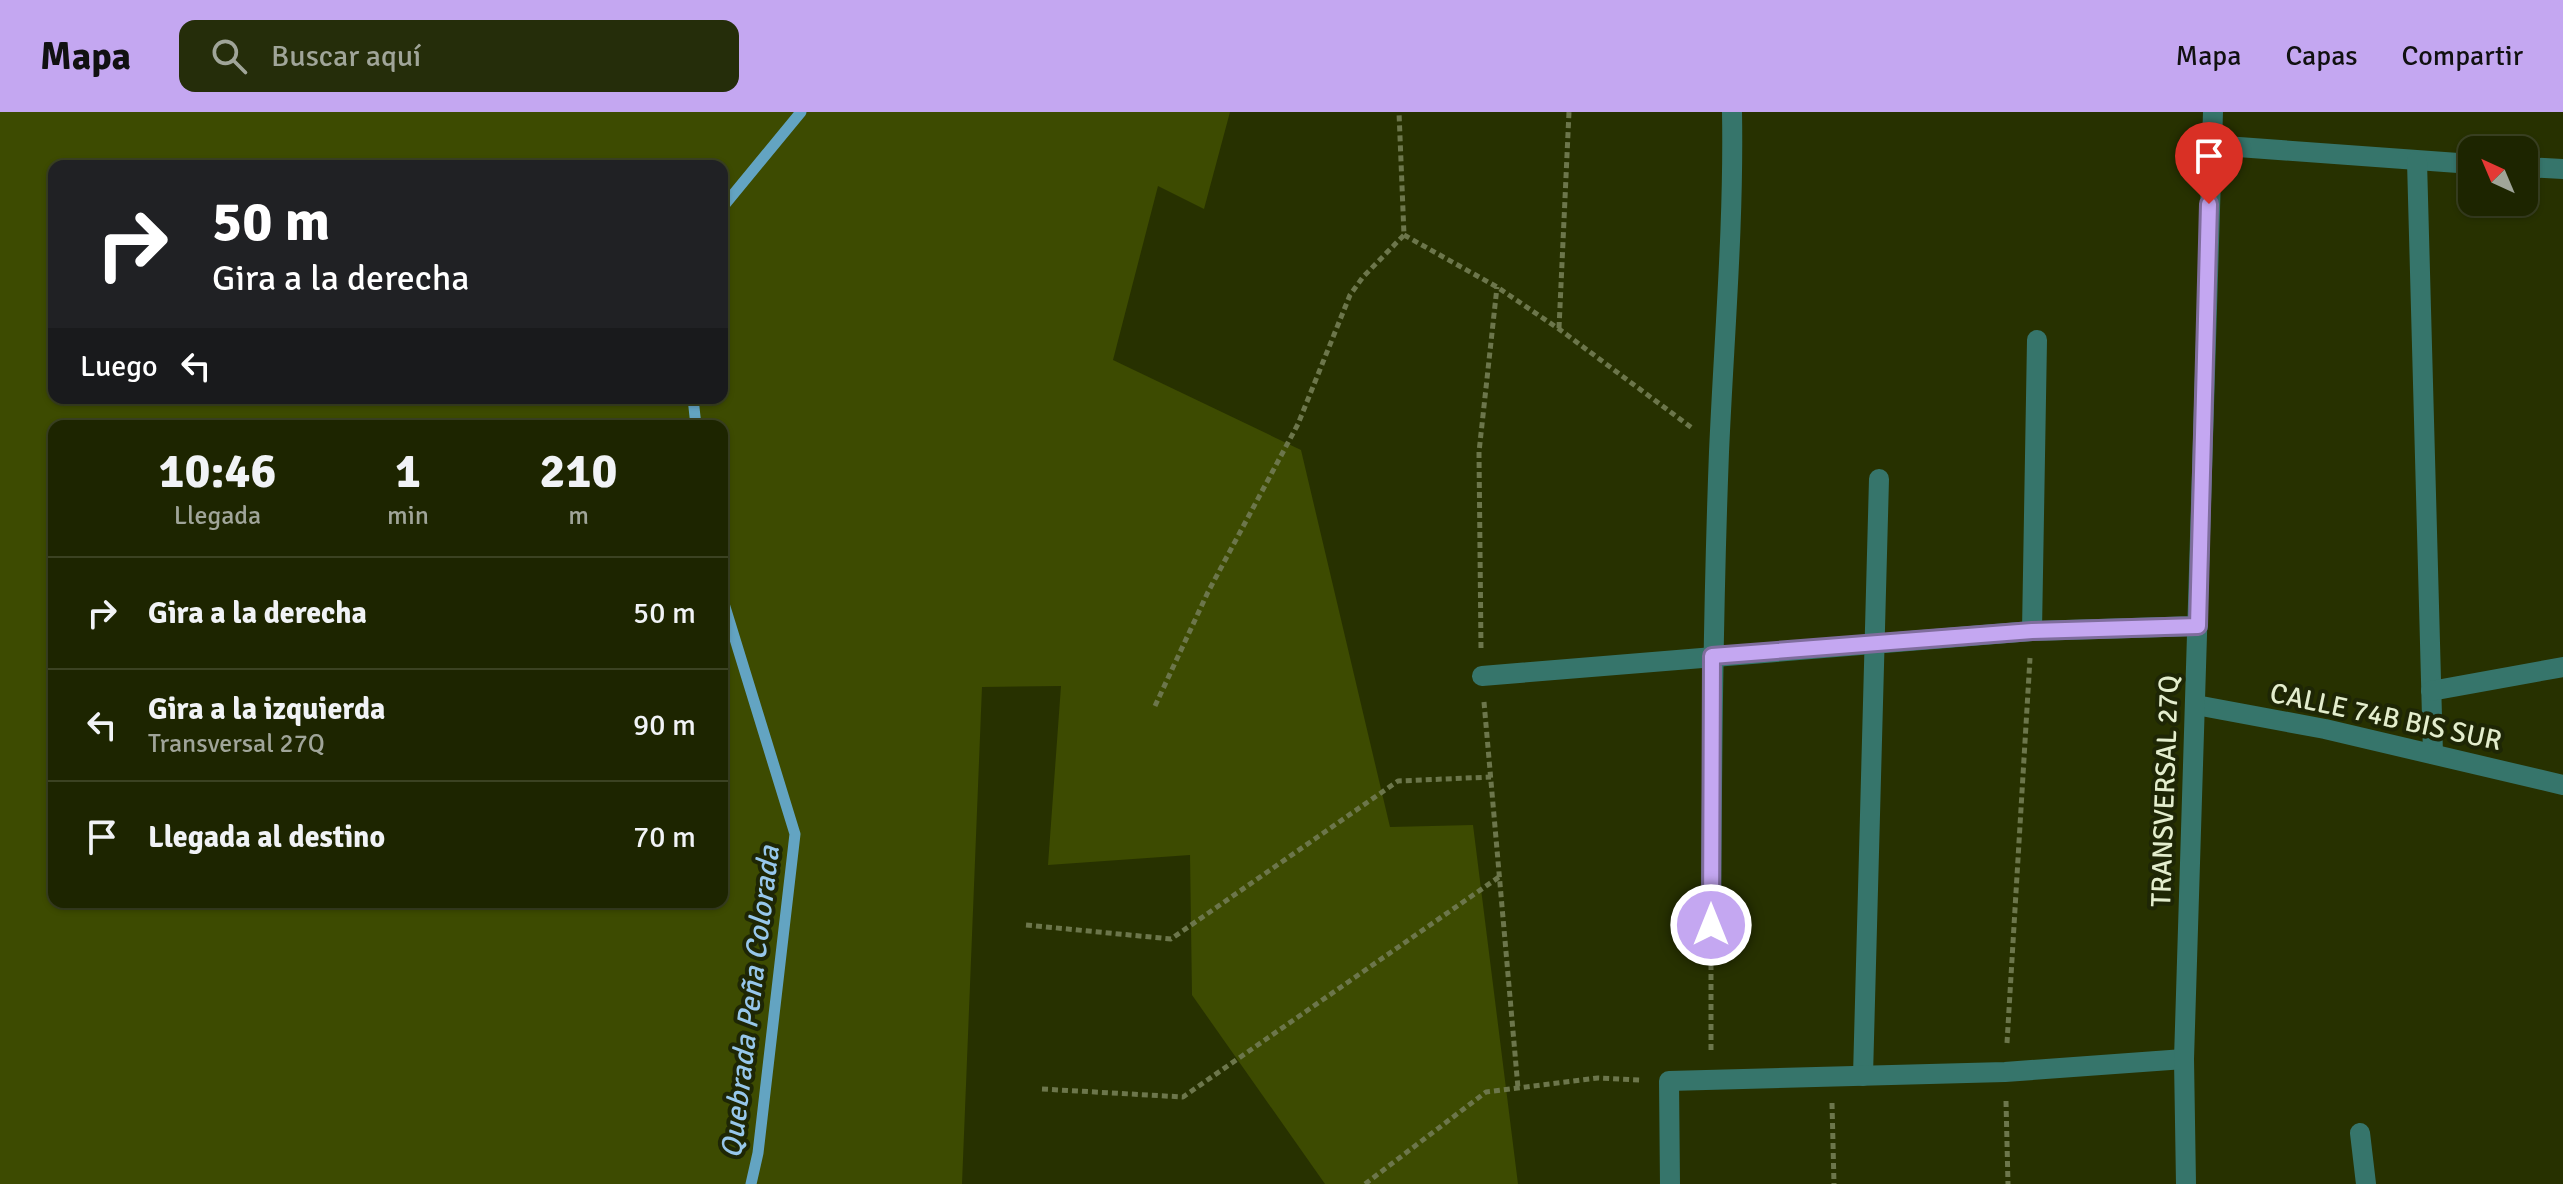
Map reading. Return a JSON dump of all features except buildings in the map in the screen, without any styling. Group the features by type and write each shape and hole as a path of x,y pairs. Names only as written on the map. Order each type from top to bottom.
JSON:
{"street":[{"path":"1711,925 1712,656 1727,322 1732,112"},
{"name":"TRANSVERSAL 27Q","path":"2186,1184 2184,1059 2213,112"},
{"path":"2211,145 2458,163"},
{"path":"2417,161 2433,754"},
{"path":"2538,168 2563,169"},
{"path":"2032,631 2037,340"},
{"path":"1863,1076 1879,479"},
{"path":"1482,676 2032,631 2198,626"},
{"path":"2431,691 2563,667"},
{"name":"CALLE 74B BIS SUR","path":"2196,705 2325,729 2563,785"},
{"path":"1670,1184 1669,1081 2005,1072 2184,1059"},
{"path":"2360,1133 2366,1184"}],"path":[{"path":"1155,706 1208,592 1298,424 1350,295 1404,235 1399,112"},
{"path":"1559,329 1569,112"},
{"path":"1404,235 1497,287 1719,448"},
{"path":"2008,1184 2005,1072 2032,631"},
{"path":"1026,925 1171,939 1398,781 1491,777"},
{"path":"1042,1089 1183,1097 1499,877"},
{"path":"1711,925 1711,1079"},
{"path":"1365,1184 1486,1092 1598,1078 1669,1081"},
{"path":"1831,1078 1834,1184"}],"green space":[{"path":"0,112 1230,112 1204,209 1158,186 1113,360 1301,450 1390,827 1473,825 1518,1184 1325,1184 1192,995 1190,855 1048,865 1061,686 982,687 962,1184 0,1184"}],"waterway":[{"name":"Quebrada Peña Colorada","path":"728,201 801,112"},
{"name":"Quebrada Peña Colorada","path":"694,404 695,420"},
{"name":"Quebrada Peña Colorada","path":"728,616 795,834 758,1153 751,1184"}],"route":[{"path":"1711,925 1712,656 2032,631 2198,626 2209,204"}]}
